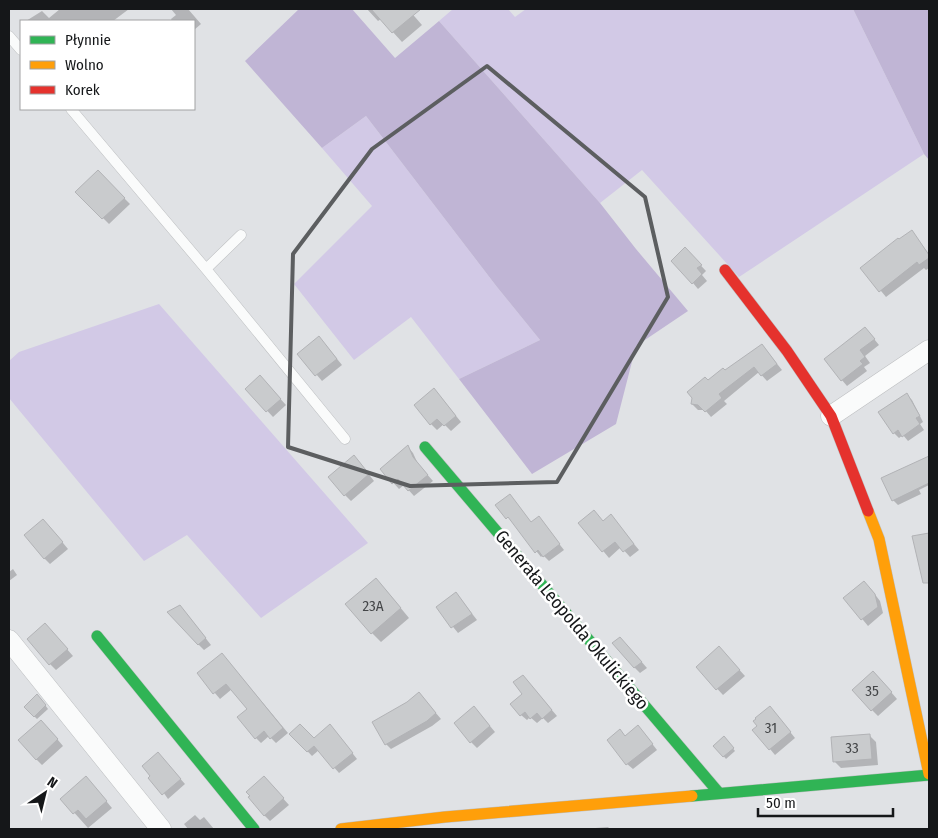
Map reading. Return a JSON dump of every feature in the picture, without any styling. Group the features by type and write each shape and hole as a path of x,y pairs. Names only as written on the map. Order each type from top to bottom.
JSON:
{"street":[{"path":"341,829 394,822 929,774 879,539 831,416 787,351 725,270"},
{"path":"831,416 929,350"},
{"name":"Generała Leopolda Okulickiego","path":"425,447 719,793"},
{"path":"96,636 254,829"},
{"path":"9,640 161,829"}],"lane":[{"path":"9,36 20,49"},
{"path":"71,110 206,269 345,438"},
{"path":"206,269 241,235"}],"highlighted area":[{"path":"487,66 645,197 668,297 557,482 410,486 288,447 293,254 372,149"}],"shaded area":[{"path":"299,9 352,9 395,58 439,21 600,203 688,311 636,346 616,424 532,474 459,379 540,340 366,116 322,148 245,61"},
{"path":"453,9 508,9 515,17 526,9 853,9 924,154 739,277 642,170 600,203 439,21"},
{"path":"853,9 929,9 929,160 924,154"},
{"path":"366,116 540,340 459,379 411,317 354,360 294,284 372,206 322,148"},
{"path":"159,304 368,543 261,618 187,535 144,561 9,398 9,361 19,352"}],"building":[{"path":"371,9 421,9 392,33"},
{"path":"98,170 125,198 102,219 75,192"},
{"path":"912,230 929,255 929,258 919,265 917,262 879,292 860,268 898,238"},
{"path":"685,247 702,265 697,268 702,274 692,284 671,261"},
{"path":"865,327 875,339 860,350 865,357 860,361 863,364 841,381 824,359"},
{"path":"319,336 337,359 315,376 297,354"},
{"path":"762,344 777,364 761,376 754,367 719,394 722,398 705,412 698,405 691,404 692,398 687,392 705,377 708,380 723,368 725,370"},
{"path":"260,375 281,399 266,412 245,389"},
{"path":"434,388 456,416 444,426 437,419 430,425 414,405"},
{"path":"907,393 920,416 916,418 920,424 902,437 898,430 893,434 878,412"},
{"path":"408,445 413,457 428,475 408,491 398,479 392,484 380,469"},
{"path":"354,455 369,474 344,496 328,477"},
{"path":"929,456 929,483 892,501 881,478"},
{"path":"510,494 531,522 539,516 560,544 543,557 538,550 535,553 508,517 506,519 495,505"},
{"path":"594,510 603,521 611,514 634,544 623,552 615,542 602,552 578,523"},
{"path":"43,519 63,542 44,559 24,535"},
{"path":"929,533 929,583 923,583 912,536"},
{"path":"376,578 401,608 371,634 345,604"},
{"path":"864,581 875,594 878,607 861,620 843,598"},
{"path":"456,592 472,614 451,628 436,607"},
{"path":"180,605 206,638 198,645 167,612"},
{"path":"45,623 68,649 49,665 27,639"},
{"path":"620,637 642,662 634,668 612,643"},
{"path":"719,646 740,670 716,690 696,667"},
{"path":"222,653 283,728 270,739 264,731 255,739 237,717 247,709 226,684 213,694 197,673"},
{"path":"873,671 892,692 871,711 852,690"},
{"path":"523,675 552,710 542,719 537,713 530,719 525,712 520,716 510,704 522,694 513,682"},
{"path":"419,692 436,713 427,721 385,745 372,722 407,702"},
{"path":"37,694 46,705 34,717 24,707"},
{"path":"474,706 490,726 470,743 454,723"},
{"path":"770,706 791,732 769,750 752,730 757,726 753,721 755,718"},
{"path":"41,720 58,739 36,760 18,740"},
{"path":"300,724 314,738 330,724 353,753 333,769 314,746 307,752 289,734"},
{"path":"638,725 653,744 626,765 607,740 620,729 625,736"},
{"path":"870,734 872,759 833,762 831,737"},
{"path":"724,736 734,748 723,757 713,746"},
{"path":"158,752 181,779 162,795 148,778 150,776 142,766"},
{"path":"86,776 107,801 86,819 78,810 73,814 60,799"},
{"path":"264,776 284,798 264,816 246,792"}],"traffic: fast":[{"path":"425,447 719,793"},
{"path":"97,636 254,829"},
{"path":"692,796 929,775"}],"traffic: slow":[{"path":"868,511 879,539 929,774"},
{"path":"341,829 445,817 692,796"}],"traffic: jam":[{"path":"725,270 787,351 831,416 868,511"}]}
